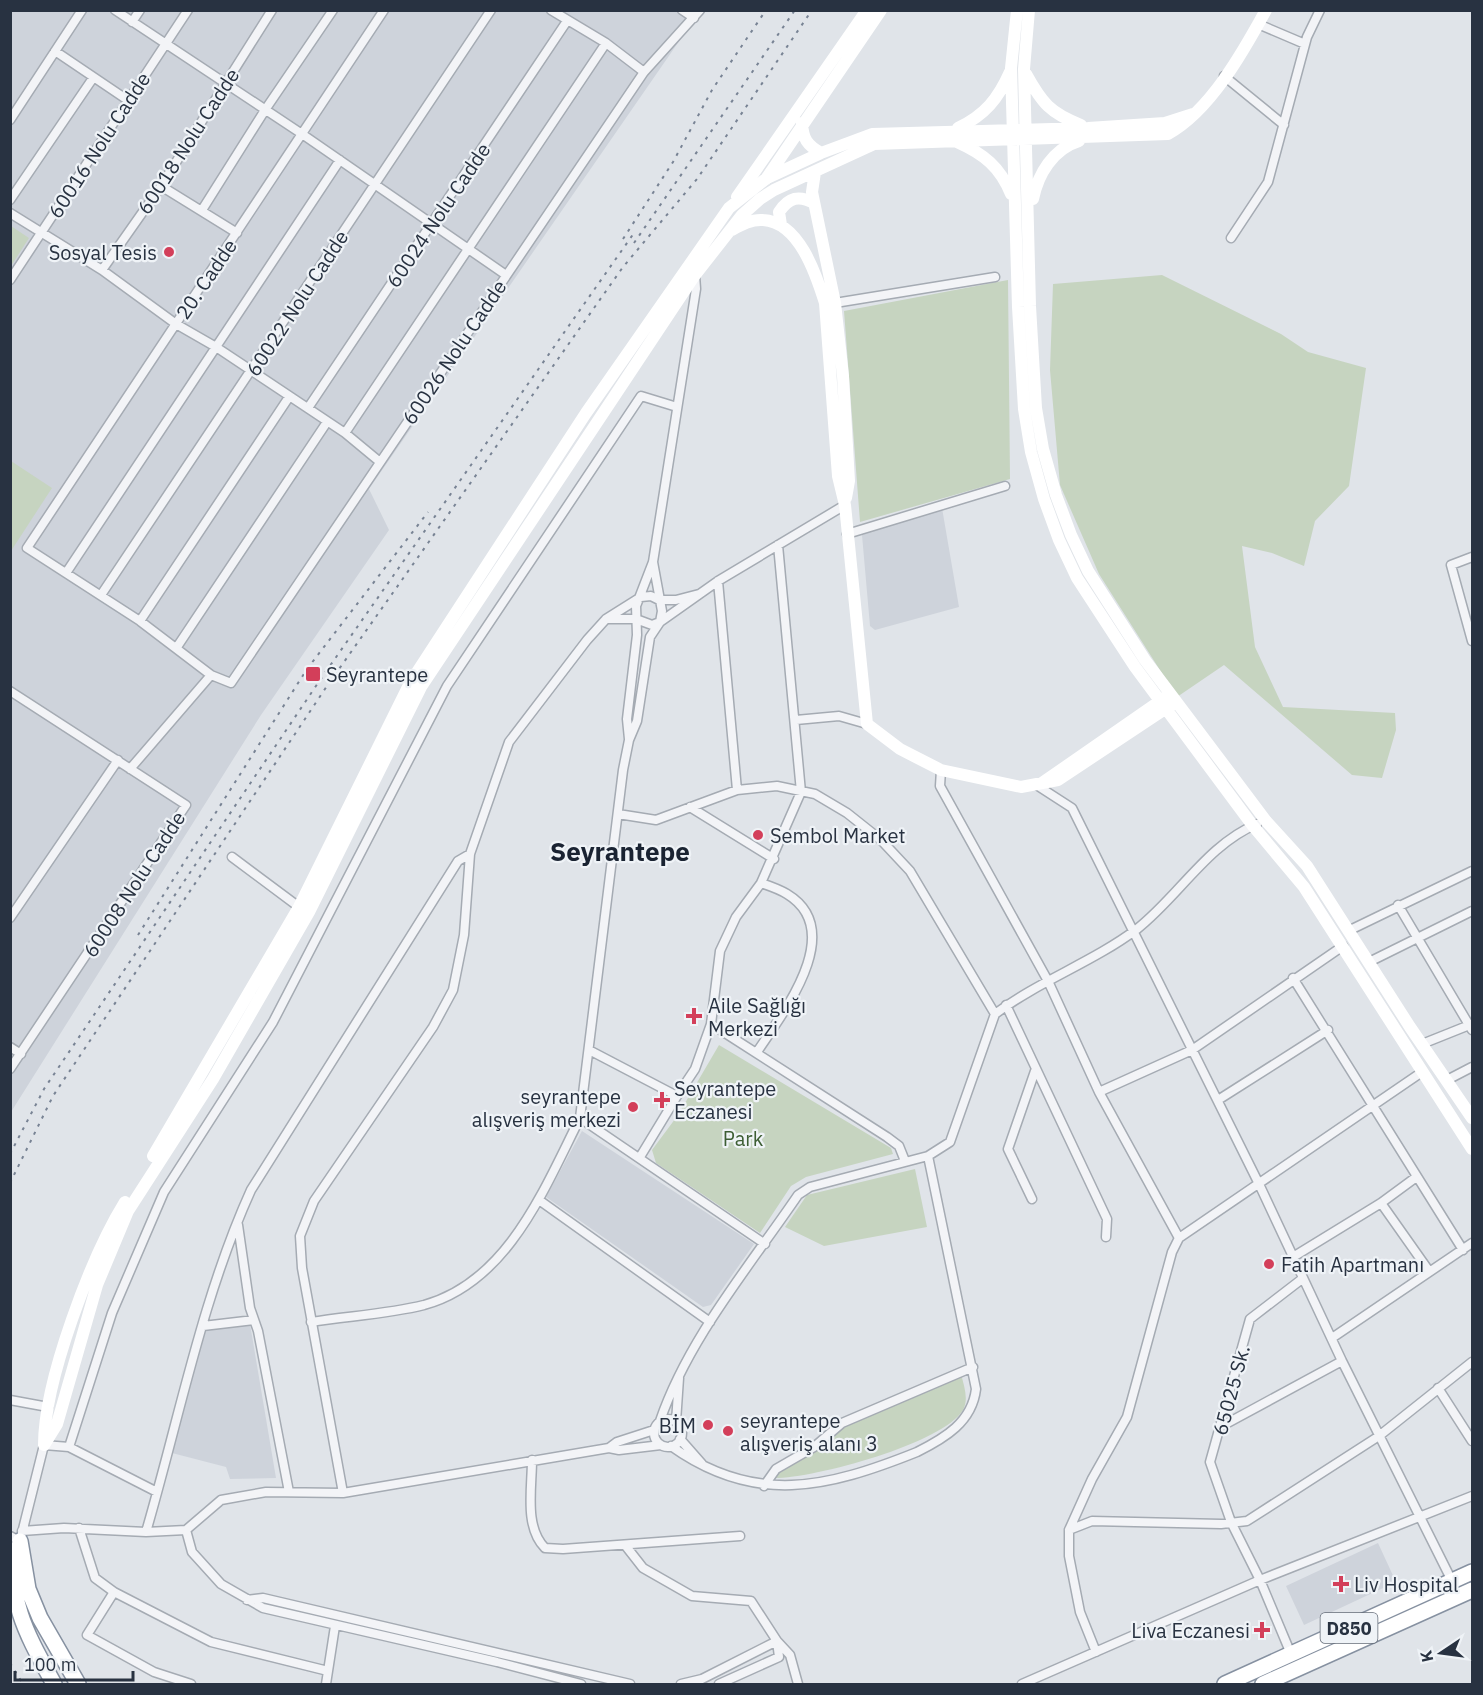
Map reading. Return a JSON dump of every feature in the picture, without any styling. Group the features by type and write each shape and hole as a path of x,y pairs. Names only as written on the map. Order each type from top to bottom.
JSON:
{"highway":[{"path":"18,1536 21,1589 31,1621 65,1684"},
{"path":"18,1536 13,1566 13,1586 22,1623 53,1684"},
{"path":"18,1536 28,1589 40,1618 78,1684"},
{"name":"D850","path":"1225,1684 1473,1572"},
{"name":"D850","path":"1263,1684 1284,1680 1471,1594"}],"street":[{"path":"10,120 82,10"},
{"path":"116,10 302,134 506,275"},
{"path":"132,22 140,10"},
{"name":"60016 Nolu Cadde","path":"10,280 188,10"},
{"name":"60018 Nolu Cadde","path":"102,270 161,186 272,10"},
{"path":"202,210 265,110 333,10"},
{"name":"20. Cadde","path":"66,573 27,548 384,10"},
{"name":"60022 Nolu Cadde","path":"101,595 252,373 374,184 491,10"},
{"path":"551,10 606,43 644,72"},
{"path":"682,10 694,18"},
{"name":"60026 Nolu Cadde","path":"211,675 231,683 644,72 700,10"},
{"path":"44,1445 44,1424 69,1331 107,1231 299,907 410,683 586,413 867,10"},
{"path":"680,1439 666,1445 620,1450 609,1448 343,1493 266,1492 221,1500 186,1530 146,1532 79,1528 18,1536 44,1445 57,1424 97,1285 128,1211 213,1079 309,912 420,687 695,275 742,215 802,123 881,10"},
{"path":"1017,10 1018,69 1013,134 1024,409 1031,452 1044,499 1077,578 1134,667 1168,701 1266,821 1307,866 1422,1044 1473,1118"},
{"path":"1029,10 1018,69 1026,133 1030,306 1036,408 1043,449 1056,495 1088,572 1145,660 1168,701 1253,826 1304,887 1473,1149"},
{"path":"729,208 767,178 821,153 872,134 1088,133 1165,123 1197,113 1224,76 1266,10"},
{"path":"1231,238 1268,182 1305,44 1320,10"},
{"name":"60024 Nolu Cadde","path":"308,408 567,21"},
{"path":"1258,24 1305,44"},
{"path":"345,433 606,43"},
{"path":"56,51 129,100"},
{"path":"1018,69 1044,104 1057,116 1088,133"},
{"path":"742,215 760,199 874,144 954,135 986,111 1018,69"},
{"path":"1224,76 1284,124"},
{"path":"10,200 93,78"},
{"path":"802,123 803,137 809,147 821,153"},
{"path":"1028,218 1036,182 1049,162 1088,133"},
{"path":"954,135 993,162 1005,179 1015,202"},
{"path":"130,769 211,675 177,647 66,573 340,160"},
{"path":"606,619 636,619 652,625 660,622 718,581 845,505 849,481 835,303 812,192 815,172"},
{"path":"161,186 237,233"},
{"path":"781,225 779,212 785,203 803,197 814,202"},
{"path":"10,213 102,270 176,324 216,347 308,408 345,433 380,462"},
{"path":"728,232 746,223 763,220 781,225 797,242 817,276 825,303 838,476 845,505 867,724"},
{"path":"311,1322 424,1305 477,1281 508,1245 539,1200 580,1118 629,740 627,719 638,635 636,606 642,597 653,562 696,289 695,275"},
{"path":"835,303 995,277"},
{"path":"69,1447 112,1313 164,1192 273,1022 447,687 641,396 677,407"},
{"path":"140,621 289,397"},
{"path":"177,647 327,422"},
{"path":"847,534 1005,486"},
{"path":"640,1157 695,1069 711,1024 720,951 736,916 761,883 774,859 801,792 778,545"},
{"path":"1473,557 1451,565 1473,641"},
{"path":"629,740 637,721 650,637 660,622 662,611 653,562"},
{"path":"718,581 737,790"},
{"path":"343,1493 311,1322 302,1268 300,1236 314,1201 434,1027 453,990 464,935 470,854 509,742 587,640 606,619 642,597 676,600 699,594"},
{"name":"60008 Nolu Cadde","path":"10,691 186,806 10,1069"},
{"path":"796,720 839,716 867,724 900,749 941,770 1021,787 1038,786 1058,780 1168,701"},
{"path":"10,918 118,760"},
{"path":"941,770 940,786 1048,981 1099,1092 1170,1227 1179,1238"},
{"path":"618,814 656,820 737,790 777,786 815,794 847,813 881,840 910,871 995,1014"},
{"path":"1038,786 1072,808 1218,1100 1302,1279 1452,1581"},
{"path":"690,807 774,859"},
{"path":"609,1448 617,1442 654,1430 660,1421 672,1385 679,1378 710,1322 798,1195 810,1187 928,1156 951,1142 995,1014 1006,1005 1134,931 1155,914 1222,846 1253,826 1266,821"},
{"path":"146,1532 203,1326 237,1221 251,1190 458,861 470,854"},
{"path":"232,857 299,907"},
{"path":"1350,930 1473,871"},
{"path":"757,1052 801,982 810,959 812,938 808,920 801,908 788,895 761,883"},
{"path":"1398,905 1472,1027 1422,1044"},
{"path":"1369,962 1473,911"},
{"path":"1099,1092 1192,1050 1293,978 1343,946"},
{"path":"1293,978 1328,1030 1415,1178 1463,1250"},
{"path":"1006,1005 1035,1071 1107,1219 1106,1237"},
{"path":"711,1024 887,1137 898,1146 905,1161"},
{"path":"1218,1100 1328,1030"},
{"path":"10,1047 21,1054"},
{"path":"590,1050 677,1096"},
{"path":"1447,1080 1473,1067"},
{"path":"1032,1199 1008,1149 1035,1071"},
{"path":"1096,1652 1080,1612 1069,1557 1069,1530 1092,1479 1127,1417 1172,1252 1179,1238 1422,1072"},
{"path":"580,1118 765,1244"},
{"path":"654,1430 655,1438 666,1445 735,1480 764,1486 788,1487 827,1482 900,1459 933,1444 957,1427 971,1411 976,1389 928,1156"},
{"path":"1293,1257 1381,1203 1415,1178"},
{"path":"539,1200 710,1322"},
{"path":"1381,1203 1429,1271"},
{"path":"237,1221 250,1308 289,1492"},
{"path":"1332,1338 1473,1243"},
{"name":"65025 Sk.","path":"1291,1654 1260,1580 1231,1522 1210,1462 1222,1426 1250,1319 1302,1279"},
{"path":"203,1326 254,1320"},
{"path":"1222,1426 1342,1361"},
{"path":"1069,1530 1092,1521 1221,1524 1247,1521 1379,1436 1437,1388 1472,1363"},
{"path":"764,1486 776,1469 814,1447 842,1423 973,1367"},
{"path":"679,1378 676,1422 681,1430 680,1439 702,1465"},
{"path":"1437,1388 1473,1441"},
{"path":"10,1400 48,1407"},
{"path":"660,1421 668,1419 676,1422"},
{"path":"44,1445 69,1447 157,1492"},
{"path":"532,1460 532,1521 537,1540 545,1548 625,1545 740,1536"},
{"path":"1022,1684 1260,1580 1473,1496"},
{"path":"79,1528 95,1578 114,1592 211,1642 328,1671"},
{"path":"186,1530 192,1552 221,1584 263,1608 497,1662 576,1684"},
{"path":"625,1545 643,1568 692,1596 751,1601 777,1641 790,1655 798,1684"},
{"path":"114,1592 87,1635 154,1672 191,1684"},
{"path":"247,1600 263,1598 630,1684"},
{"path":"327,1684 335,1626"},
{"path":"681,1684 702,1679 777,1641"},
{"path":"719,1684 779,1658 777,1641"}],"shaded area":[{"path":"11,11 700,11 369,489 389,530 261,715 11,1112"},
{"path":"942,508 959,607 875,630 870,626 862,535"},
{"path":"582,1131 754,1244 711,1305 703,1307 546,1197"},
{"path":"250,1324 276,1478 230,1479 226,1467 172,1453 203,1330"},
{"name":"Liv Hospital","path":"1378,1543 1396,1582 1304,1625 1286,1586"}],"green space":[{"path":"11,226 29,238 11,266"},
{"path":"1162,275 1281,334 1308,352 1366,368 1349,486 1315,521 1304,566 1272,553 1242,546 1255,647 1283,707 1395,713 1396,730 1382,778 1352,775 1224,665 1177,697 1099,574 1060,485 1050,370 1053,284"},
{"path":"1008,280 1010,479 860,522 844,311"},
{"path":"11,461 52,488 11,551"},
{"name":"Park","path":"719,1045 891,1148 893,1154 806,1177 791,1186 760,1233 656,1163 652,1150 678,1115"},
{"path":"915,1169 927,1227 824,1246 785,1227 807,1195"},
{"path":"961,1374 966,1397 963,1410 951,1423 930,1435 874,1458 814,1473 771,1478 840,1423"}],"railway":[{"path":"623,239 673,162 712,90 766,10"},
{"path":"634,243 795,10"},
{"path":"10,1183 53,1096 327,686 623,267 697,179 812,10"},
{"path":"10,1154 44,1089 320,680 634,233"},
{"path":"138,935 307,669 428,512"},
{"path":"10,1663 23,1684"}],"place":[{"name":"Sosyal Tesis","path":"169,252"},
{"name":"Seyrantepe","path":"313,674"},
{"name":"Sembol Market","path":"758,835"},
{"name":"Aile Sağlığı Merkezi","path":"694,1016"},
{"name":"Seyrantepe Eczanesi","path":"662,1100"},
{"name":"seyrantepe alışveriş merkezi","path":"633,1107"},
{"name":"Fatih Apartmanı","path":"1269,1264"},
{"name":"BİM","path":"708,1425"},
{"name":"seyrantepe alışveriş alanı 3","path":"728,1431"},
{"name":"Liv Hospital","path":"1341,1584"},
{"name":"Liva Eczanesi","path":"1262,1630"}],"district":[{"name":"Seyrantepe","path":"620,851"}]}
